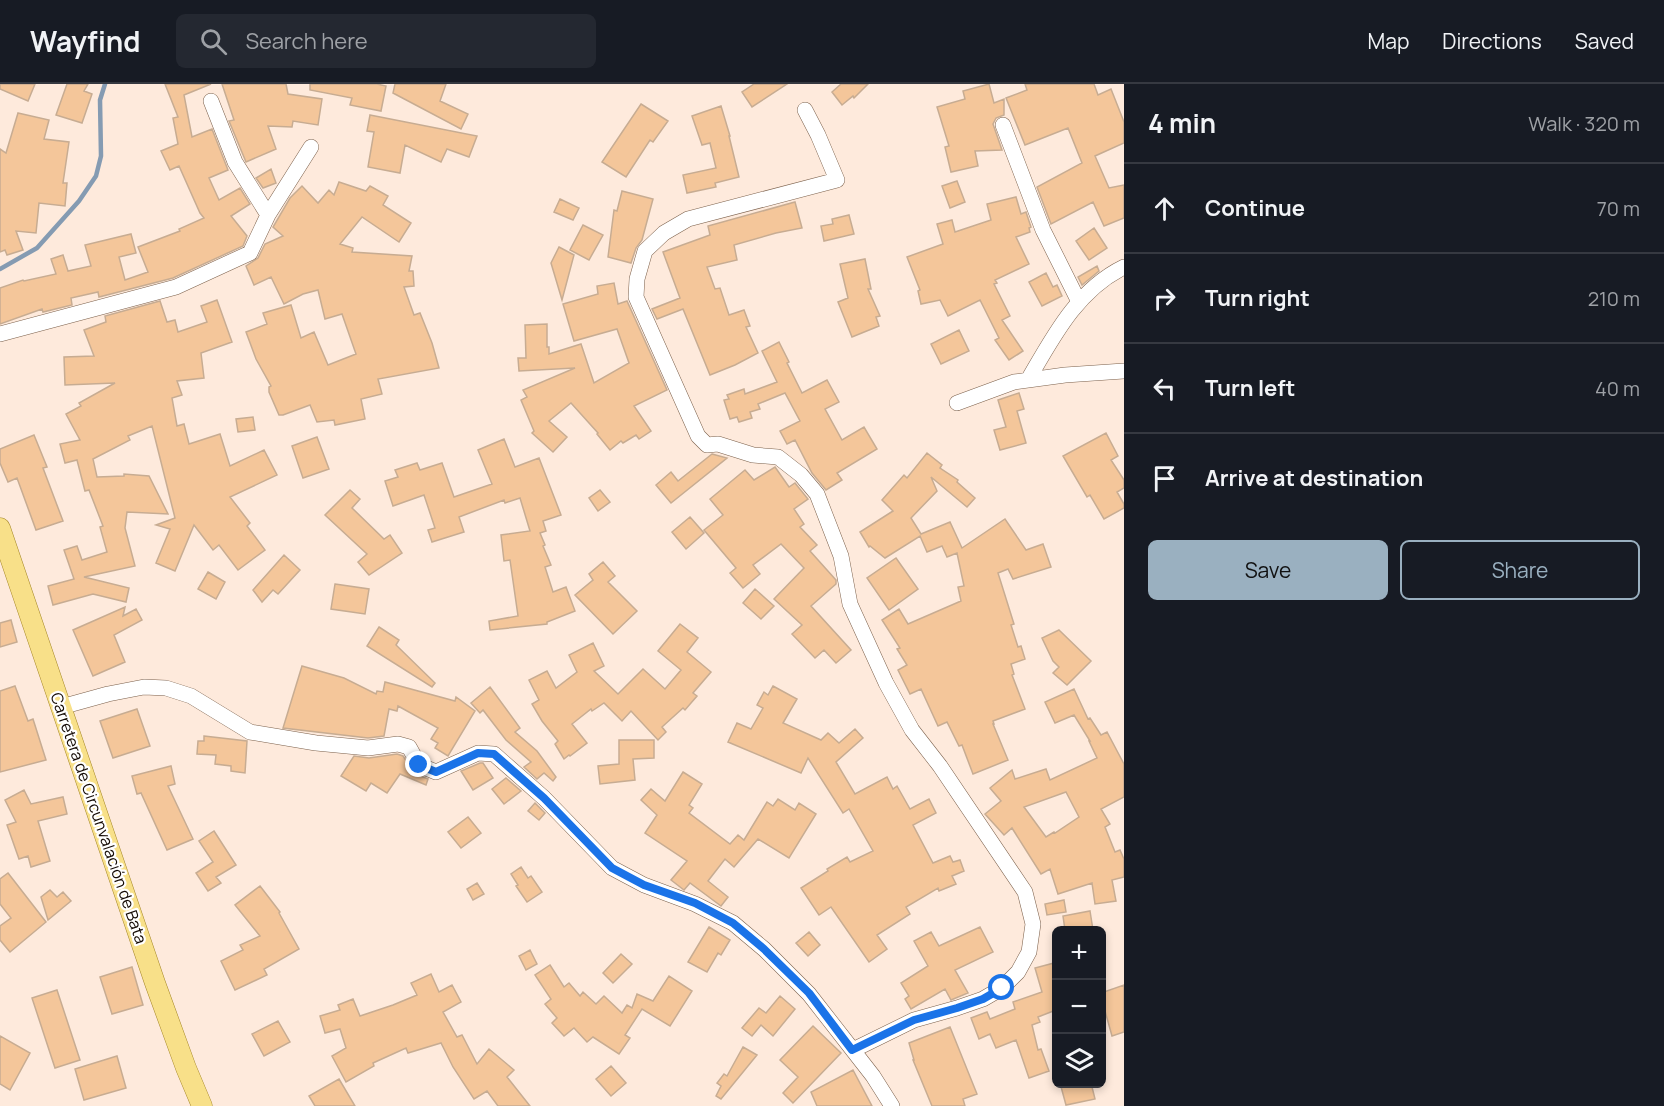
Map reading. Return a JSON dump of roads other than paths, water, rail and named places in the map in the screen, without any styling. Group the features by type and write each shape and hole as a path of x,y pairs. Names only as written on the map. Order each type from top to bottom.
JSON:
{"main road":[{"name":"Carretera de Circunvalación de Bata","path":"0,528 155,983 202,1106"}],"street":[{"path":"211,101 236,162 268,214"},
{"path":"805,110 837,180 688,219 664,233 645,251 637,279 636,297 698,436 706,445 718,444 753,454 778,457 801,475 817,494 842,556 850,604 886,683 912,730 940,766 1025,892 1033,924 1029,952 1018,972 1002,988 983,999 914,1020 852,1050"},
{"path":"1004,125 1043,230 1078,302"},
{"path":"0,334 176,287 209,274 250,253 268,214 311,147 292,177"},
{"path":"1028,380 1064,319 1078,302 1124,267"},
{"path":"957,403 1014,382 1065,375 1124,371"},
{"path":"61,707 144,687 166,688 191,696 250,732 368,748 398,744 409,747 419,765 436,772 478,753 494,754 544,798 612,868 644,885 695,903 733,923 764,949 809,993 892,1106"}],"waterway":[{"path":"0,269 37,248 79,201 96,176 101,156 100,100 105,84"}]}
